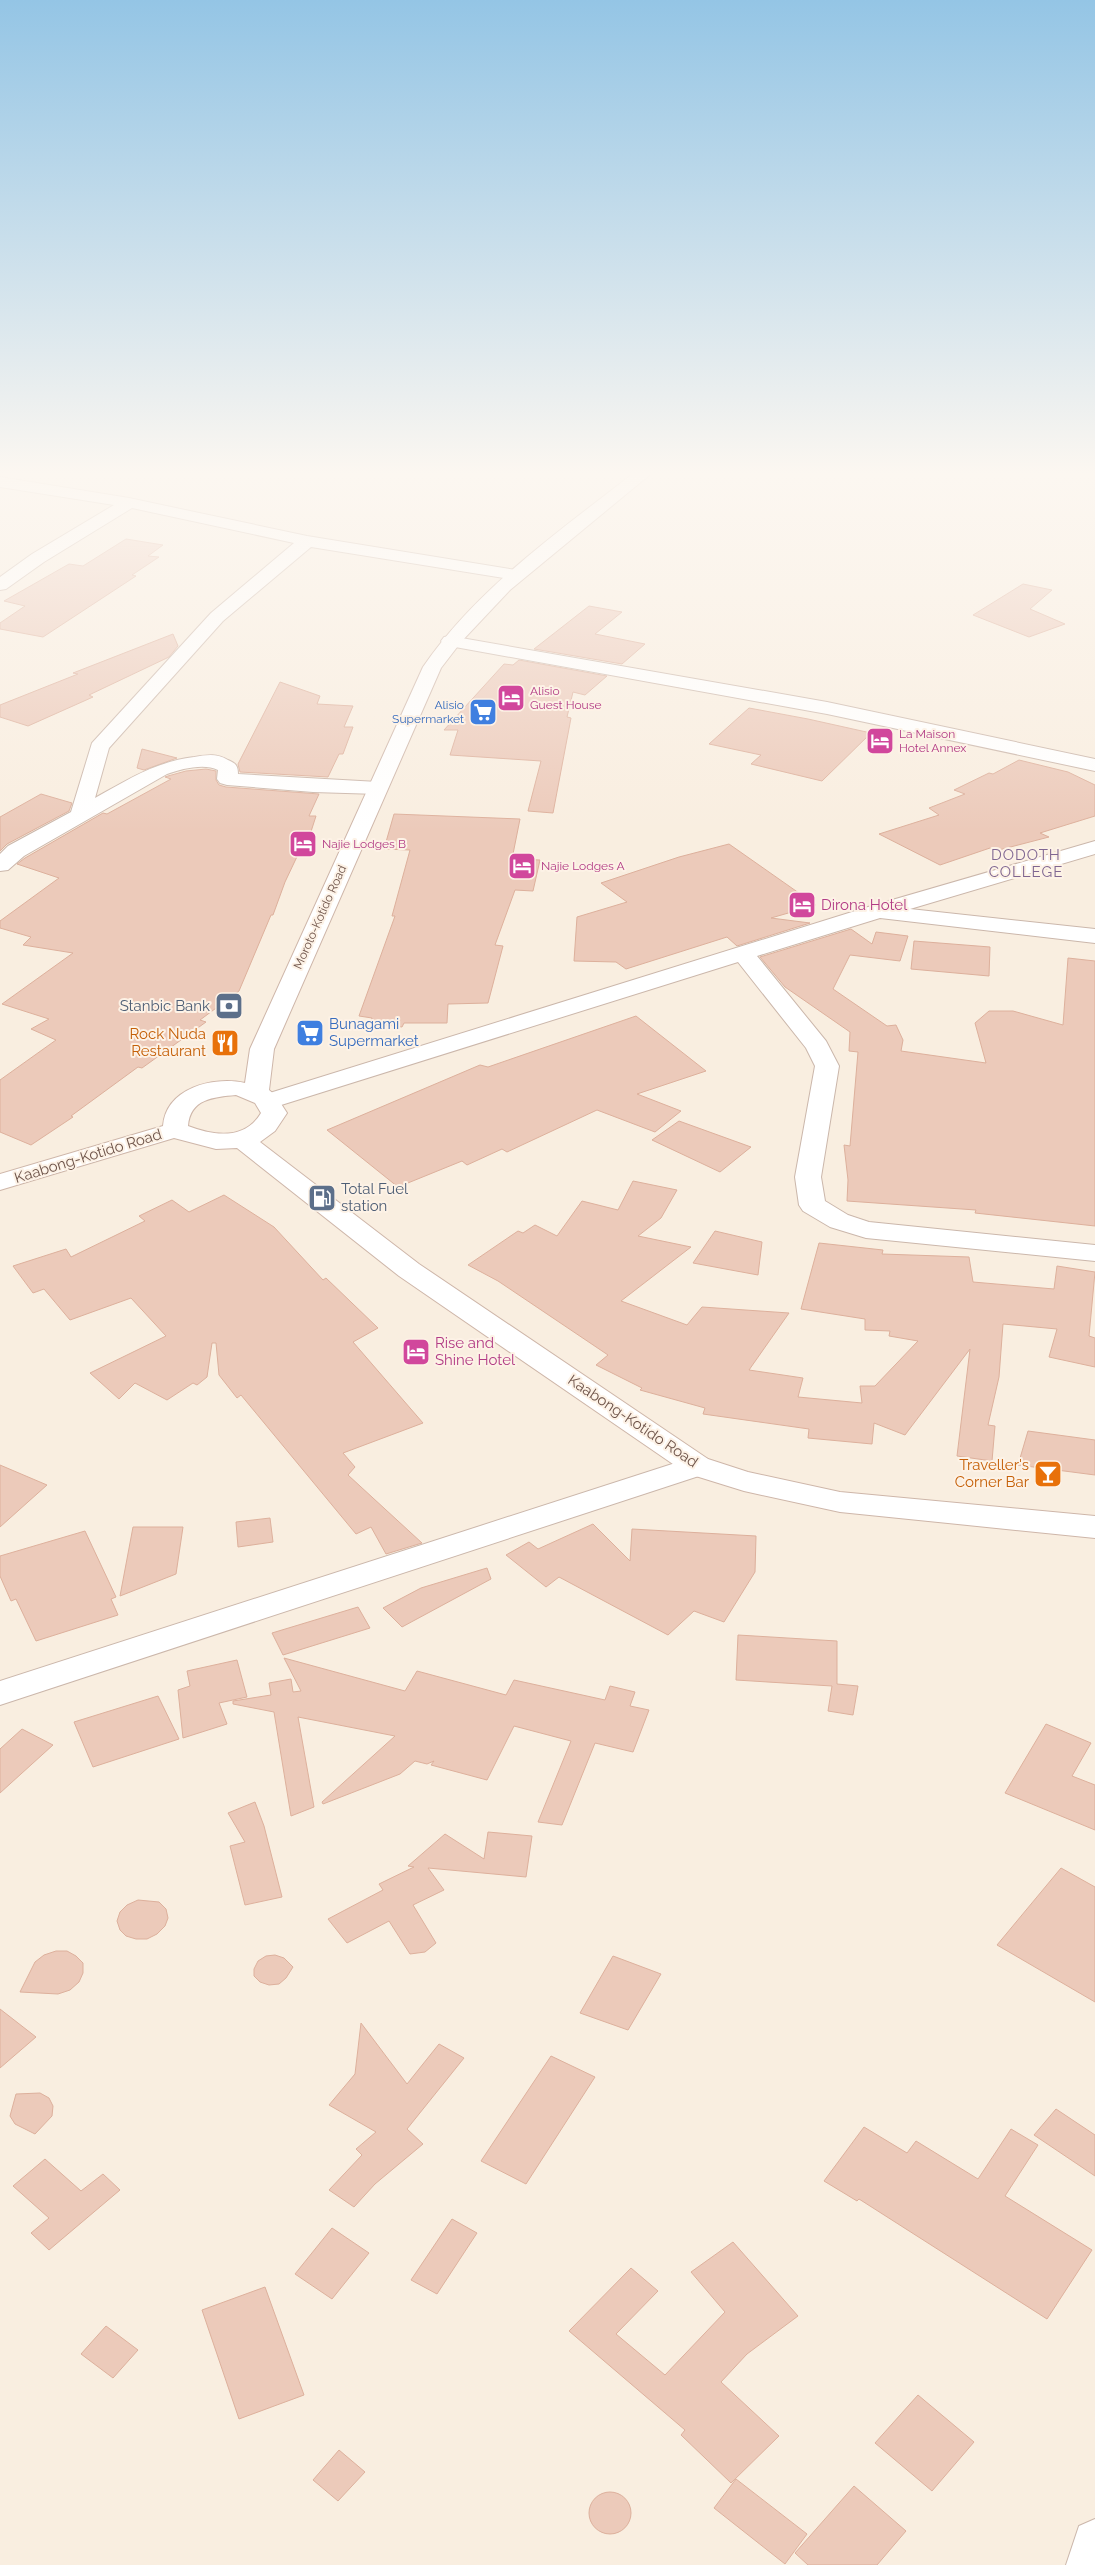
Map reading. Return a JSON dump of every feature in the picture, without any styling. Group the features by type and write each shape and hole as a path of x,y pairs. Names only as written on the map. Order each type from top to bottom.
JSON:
{"street":[{"path":"80,815 99,746 217,617 247,592"},
{"name":"Moroto-Kotido Road","path":"243,1141 269,1124 274,1112 262,1097 262,1049 432,667 450,641 499,592"},
{"path":"450,641 827,708 1095,765"},
{"path":"0,865 16,851 160,770 175,765 214,760 228,768 227,779 313,786 378,788"},
{"path":"243,1141 213,1142 193,1138 175,1130 175,1117 180,1105 194,1095 214,1089 236,1088 262,1097 1095,847"},
{"path":"876,912 1095,936"},
{"path":"743,953 817,1046 827,1066 808,1177 812,1205 839,1221 866,1230 1095,1253"},
{"name":"Moroto-Kotido Road","path":"214,1089 262,1049"},
{"name":"Kaabong-Kotido Road","path":"2,1180 175,1130"},
{"name":"Kaabong-Kotido Road","path":"243,1141 409,1270 697,1466 744,1482 840,1502 1095,1527"},
{"path":"0,1693 697,1466"},
{"path":"1089,2565 1095,2542"}],"building":[{"path":"20,592 112,592 43,637 0,629 0,623 25,606 4,601"},
{"path":"1011,592 1050,592 1030,609 1065,624 1029,637 973,615"},
{"path":"589,606 622,612 595,634 645,644 622,664 534,649"},
{"path":"173,634 178,646 169,657 89,695 93,697 28,726 0,717 0,705 78,674 73,673"},
{"path":"519,660 607,676 585,695 573,692 567,717 571,718 553,813 528,811 541,761 450,755 458,730 444,730 504,664 513,665"},
{"path":"280,682 320,696 317,704 353,706 344,727 353,727 343,754 339,754 328,777 240,772 238,764"},
{"path":"749,708 871,733 822,781 751,764 761,755 709,744"},
{"path":"142,749 177,758 144,770 137,768"},
{"path":"1019,760 1068,772 1095,785 1095,816 1040,833 1049,837 995,851 990,848 940,865 879,834 939,815 929,808 965,794 954,790 989,773 993,774"},
{"path":"206,769 216,771 216,780 219,785 226,787 319,794 309,816 316,816 307,844 303,844 285,882 273,915 271,915 239,991 200,1020 206,1022 142,1068 138,1067 71,1116 73,1117 31,1145 0,1132 0,1080 56,1040 31,1029 49,1019 2,1004 73,953 23,945 31,937 0,928 0,921 59,878 17,864 103,813 107,814 171,779 165,777 186,771"},
{"path":"41,794 72,803 69,811 7,844 0,851 0,817"},
{"path":"394,814 520,819 512,859 540,860 533,891 515,890 495,945 503,946 488,1003 448,1004 447,1023 404,1023 402,1027 371,1023 372,1018 359,1016 395,916 392,916 410,850 384,849"},
{"path":"729,844 816,905 771,918 810,923 737,946 727,937 626,969 616,962 574,961 577,917 627,902 601,883 679,857"},
{"path":"851,929 872,944 876,932 908,936 900,961 850,955 833,989 887,1026 896,1025 903,1040 901,1051 986,1063 975,1023 989,1011 1013,1011 1063,1025 1068,958 1095,961 1095,1226 975,1213 976,1210 847,1201 848,1180 844,1145 850,1146 858,1052 849,1051 850,1032 785,987 760,957"},
{"path":"914,941 990,947 989,976 911,969"},
{"path":"636,1016 706,1071 637,1094 681,1111 655,1132 597,1110 507,1152 502,1149 467,1165 462,1161 398,1187 327,1130 480,1065 488,1067"},
{"path":"679,1121 751,1147 720,1172 652,1140"},
{"path":"633,1181 677,1190 661,1218 638,1236 691,1247 621,1301 687,1325 702,1307 789,1313 749,1370 803,1378 798,1397 862,1403 860,1386 875,1386 918,1341 889,1336 890,1331 865,1330 865,1319 801,1309 819,1243 883,1250 882,1254 969,1257 973,1282 1054,1289 1057,1266 1095,1272 1089,1336 1095,1338 1095,1367 1049,1357 1057,1329 1003,1324 999,1377 988,1425 995,1426 992,1461 957,1456 970,1349 905,1435 874,1423 872,1444 808,1438 809,1429 703,1414 705,1408 640,1390 642,1388 596,1365 608,1355 498,1281 468,1265 518,1231 523,1233 535,1225 557,1236 582,1201 618,1210"},
{"path":"224,1195 274,1227 323,1280 326,1278 378,1328 353,1342 423,1423 343,1453 355,1467 348,1475 422,1543 386,1554 371,1527 356,1534 241,1395 237,1398 219,1375 216,1343 212,1343 207,1377 197,1385 193,1383 167,1400 135,1383 119,1399 90,1373 166,1336 131,1298 70,1320 44,1289 33,1293 13,1266 66,1249 71,1257 145,1221 139,1216 172,1200 189,1212"},
{"path":"715,1231 762,1242 758,1275 693,1263"},
{"path":"1028,1431 1095,1440 1095,1475 1018,1465"},
{"path":"0,1465 47,1485 0,1527"},
{"path":"270,1518 273,1542 238,1547 236,1522"},
{"path":"593,1524 630,1561 632,1529 756,1536 755,1572 724,1622 694,1611 668,1635 559,1577 546,1587 506,1555 529,1542 538,1549"},
{"path":"133,1527 183,1527 176,1574 120,1596"},
{"path":"85,1531 116,1597 111,1599 118,1615 36,1641 16,1599 11,1601 0,1576 0,1556"},
{"path":"487,1568 491,1579 402,1627 383,1608 421,1588"},
{"path":"358,1607 370,1628 283,1655 272,1633"},
{"path":"738,1635 837,1641 837,1684 858,1686 853,1715 828,1711 832,1686 736,1680"},
{"path":"284,1658 405,1691 417,1671 506,1695 514,1680 605,1700 610,1686 635,1692 630,1706 649,1710 633,1752 595,1743 562,1825 538,1822 571,1741 514,1726 487,1780 431,1765 434,1761 427,1764 415,1761 400,1774 323,1804 322,1802 395,1736 298,1717 314,1807 291,1816 274,1712 233,1704 233,1701 271,1695 269,1683 291,1679 293,1692 301,1691"},
{"path":"237,1660 247,1697 219,1703 227,1724 183,1738 178,1690 190,1686 187,1671"},
{"path":"158,1696 179,1739 93,1767 74,1722"},
{"path":"1046,1724 1091,1743 1072,1776 1095,1785 1095,1830 1005,1793"},
{"path":"22,1729 53,1745 0,1793 0,1749"},
{"path":"255,1802 264,1826 282,1897 245,1905 230,1846 245,1842 228,1813"},
{"path":"488,1832 532,1836 526,1877 428,1868 444,1890 413,1905 436,1943 425,1952 410,1954 389,1921 347,1943 328,1919 383,1890 379,1884 414,1867 408,1866 445,1834 484,1859"},
{"path":"1061,1868 1095,1887 1095,2002 997,1945"},
{"path":"138,1900 159,1902 166,1909 168,1918 165,1926 157,1934 147,1939 136,1939 126,1936 120,1930 117,1921 120,1912 127,1905"},
{"path":"56,1951 67,1951 83,1963 83,1973 79,1982 70,1990 58,1994 20,1992 35,1962 44,1955"},
{"path":"275,1955 284,1958 293,1967 286,1978 279,1984 269,1985 260,1982 254,1976 254,1969 258,1961 266,1956"},
{"path":"613,1956 661,1974 628,2030 580,2013"},
{"path":"0,2009 36,2037 0,2068"},
{"path":"361,2023 407,2084 439,2044 464,2058 407,2129 423,2144 375,2184 354,2207 329,2190 362,2155 356,2149 376,2132 329,2105 355,2074"},
{"path":"551,2056 595,2077 526,2184 481,2161"},
{"path":"40,2093 49,2098 53,2106 52,2116 35,2134 15,2124 10,2116 16,2094"},
{"path":"1056,2109 1095,2135 1095,2176 1034,2135"},
{"path":"864,2127 907,2153 916,2141 978,2179 1011,2129 1038,2145 1005,2196 1092,2250 1047,2319 859,2199 857,2201 824,2181"},
{"path":"45,2159 81,2191 103,2174 120,2190 49,2250 31,2233 49,2218 13,2186"},
{"path":"452,2219 477,2233 437,2294 411,2280"},
{"path":"332,2228 369,2253 332,2299 295,2274"},
{"path":"733,2242 798,2316 747,2354 721,2382 779,2436 731,2483 681,2435 685,2430 569,2331 631,2268 658,2291 616,2334 665,2375 725,2312 691,2272"},
{"path":"265,2287 304,2395 239,2419 202,2310"},
{"path":"106,2326 138,2350 113,2378 81,2354"},
{"path":"918,2395 974,2442 932,2491 875,2443"},
{"path":"339,2450 365,2472 338,2501 313,2480"},
{"path":"736,2479 807,2534 785,2564 714,2508"},
{"path":"854,2486 906,2531 877,2565 808,2565 795,2553"},
{"path":"614,2492 622,2495 628,2501 631,2513 628,2525 622,2531 606,2534 598,2531 592,2525 589,2509 592,2501 598,2495"}],"place":[{"name":"Alisio Guest House","path":"511,698"},
{"name":"Alisio Supermarket","path":"483,712"},
{"name":"La Maison Hotel Annex","path":"880,741"},
{"name":"Najie Lodges B","path":"303,844"},
{"name":"Najie Lodges A","path":"522,866"},
{"name":"Dirona Hotel","path":"802,905"},
{"name":"Stanbic Bank","path":"229,1006"},
{"name":"Bunagami Supermarket","path":"310,1033"},
{"name":"Rock Nuda Restaurant","path":"225,1043"},
{"name":"Total Fuel station","path":"322,1198"},
{"name":"Rise and Shine Hotel","path":"416,1352"},
{"name":"Traveller's Corner Bar","path":"1048,1474"}],"district":[{"name":"DODOTH COLLEGE","path":"1026,864"}]}
